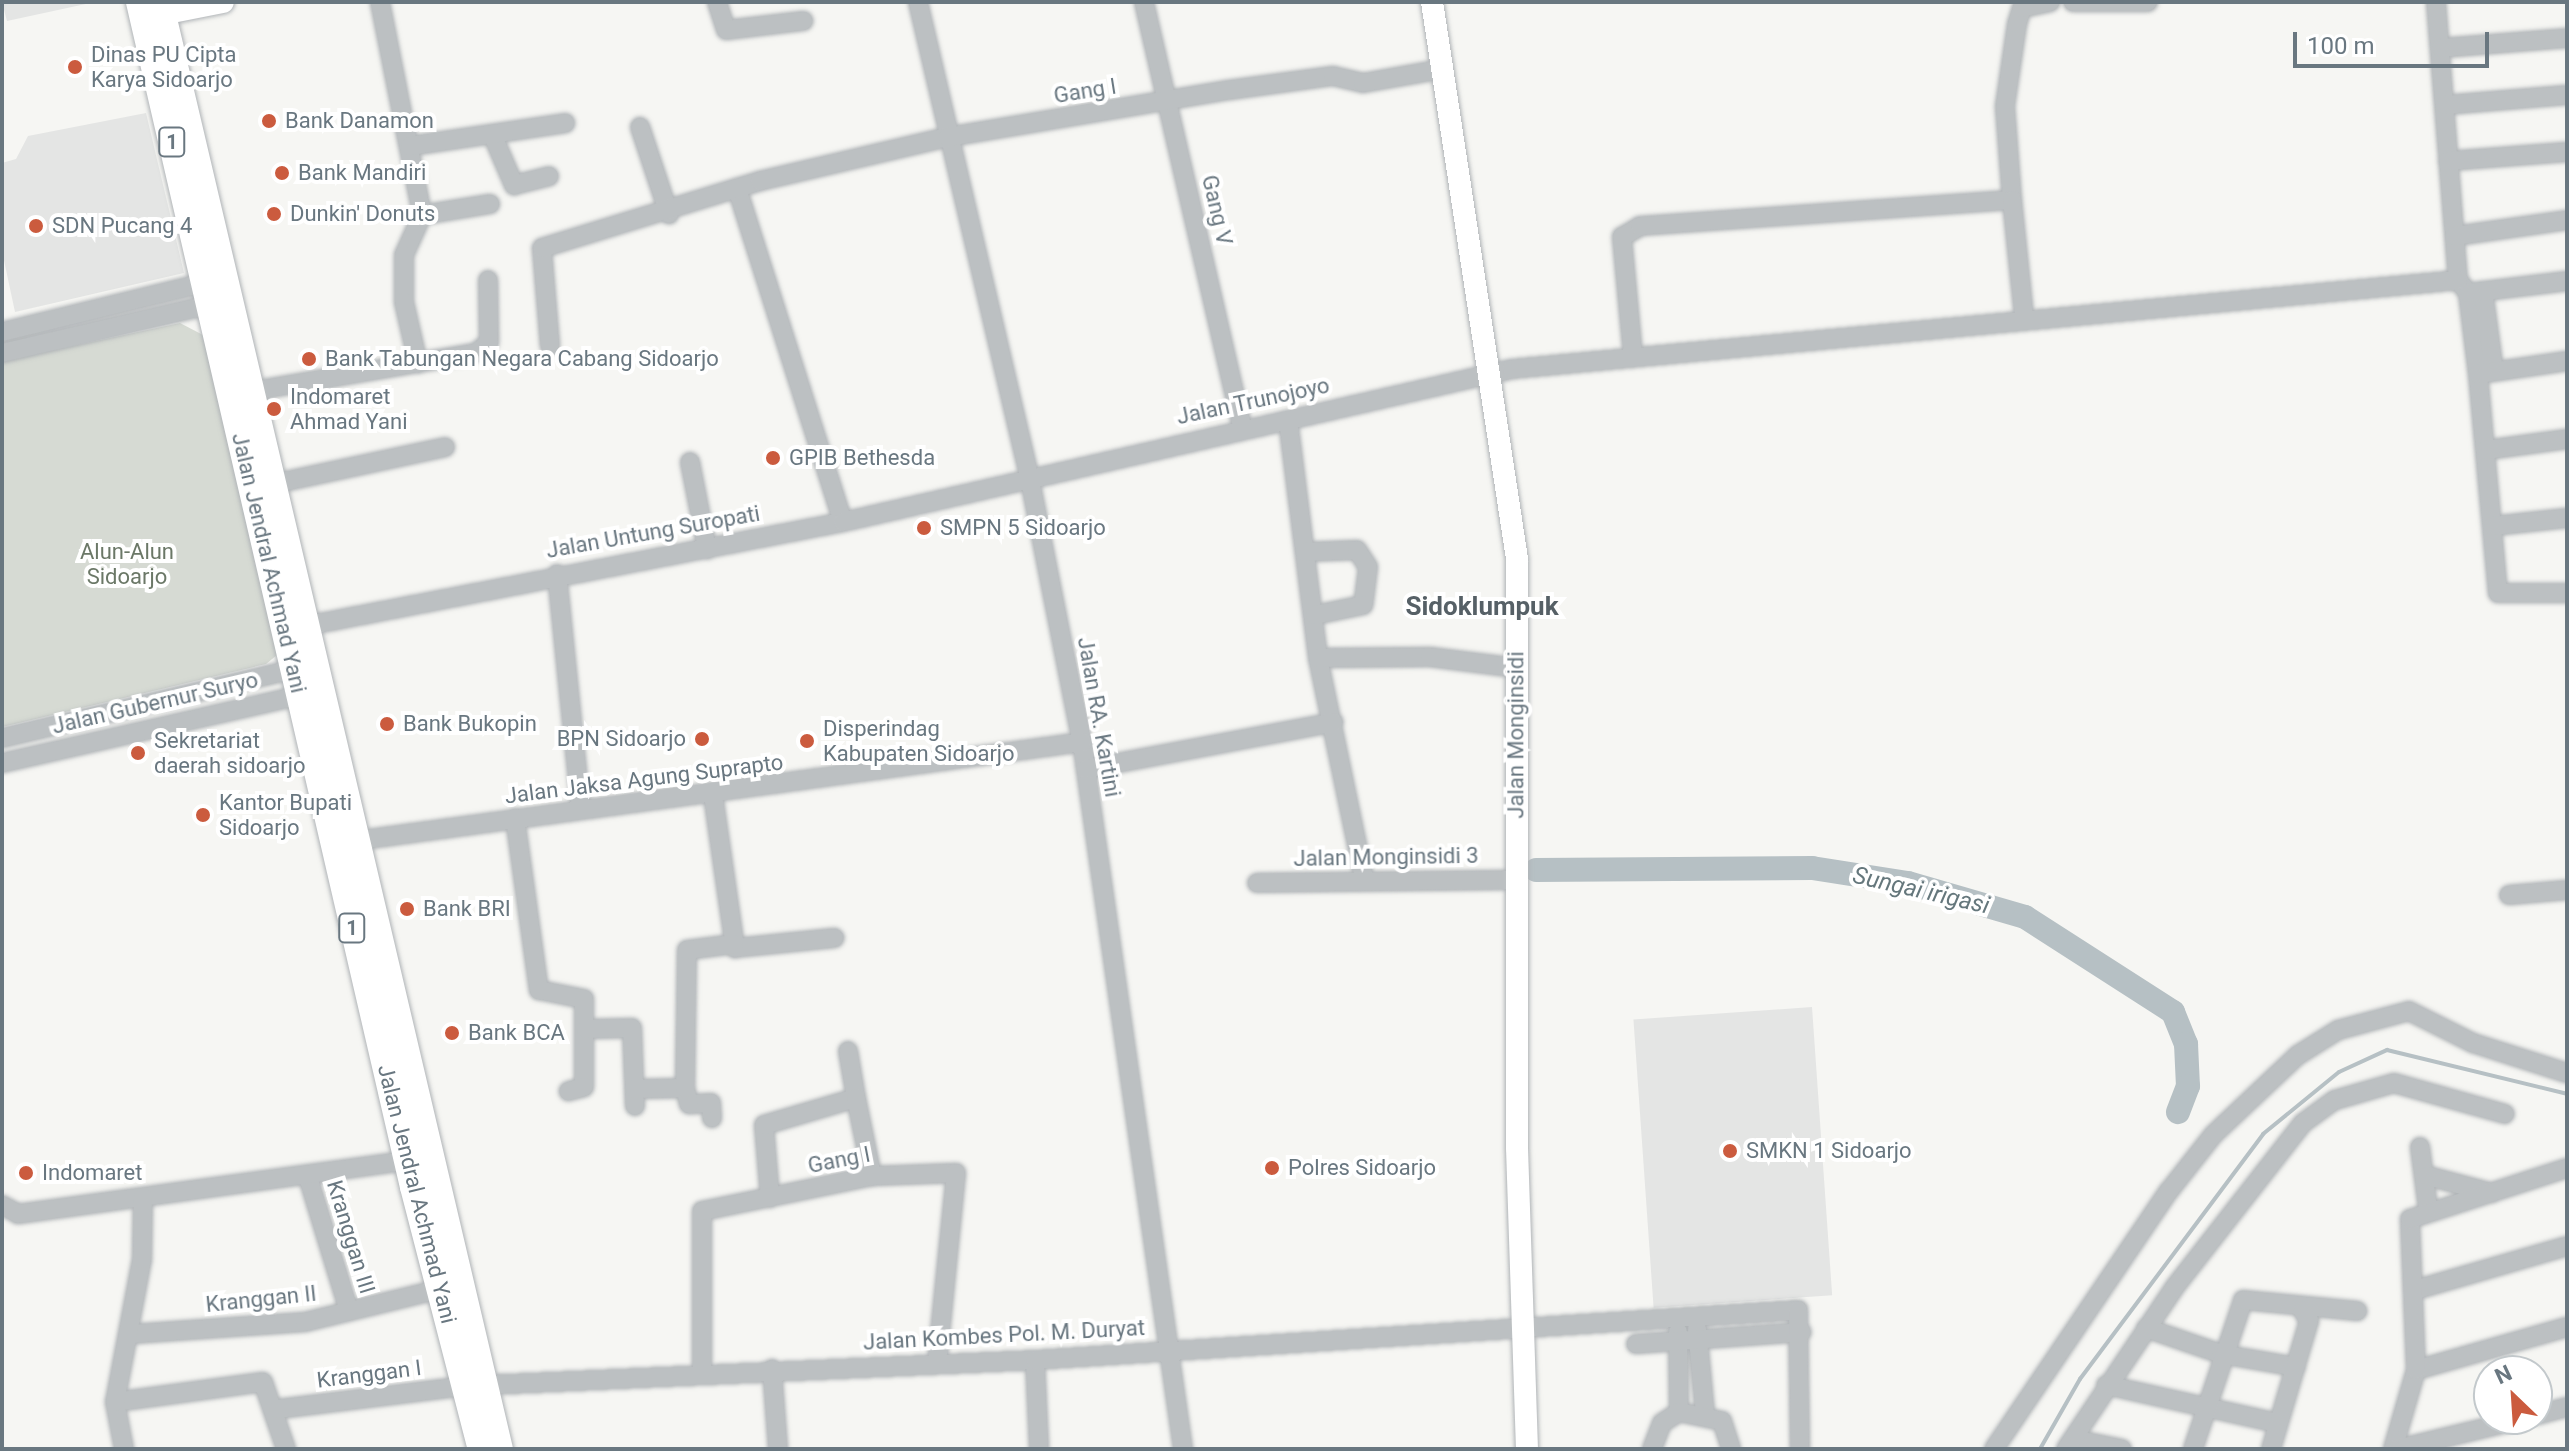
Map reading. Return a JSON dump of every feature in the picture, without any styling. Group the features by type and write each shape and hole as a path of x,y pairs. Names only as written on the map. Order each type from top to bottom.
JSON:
{"highway":[{"name":"Jalan Jendral Achmad Yani","path":"154,6 215,296 295,628 407,1161 440,1289 500,1449"},
{"name":"Jalan Jendral Achmad Yani","path":"215,296 253,391 273,484 295,628"},
{"name":"Jalan Jendral Achmad Yani","path":"309,693 354,841 475,1386 481,1449"}],"main road":[{"path":"154,6 223,2"},
{"name":"Jalan Monginsidi","path":"1432,2 1486,374 1511,499 1517,668 1516,880 1527,1449"}],"street":[{"path":"380,2 422,215 404,255 404,302 418,363"},
{"path":"717,2 726,30 803,21"},
{"name":"Jalan RA. Kartini","path":"918,2 1030,480 1082,742 1183,1449"},
{"name":"Gang V","path":"1144,2 1242,428"},
{"path":"2024,316 2005,106 2022,8 2050,2"},
{"path":"2073,2 2148,2"},
{"path":"2436,2 2455,236 2470,288 2486,372 2486,450 2500,597 2567,593"},
{"path":"2441,48 2567,38"},
{"name":"Gang I","path":"550,346 539,250 669,214 737,188 948,137 1333,76 1363,83 1442,69"},
{"path":"2445,105 2567,95"},
{"path":"410,146 565,123"},
{"path":"640,127 669,214"},
{"path":"492,134 514,185 549,176"},
{"path":"2448,161 2567,152"},
{"path":"737,188 843,522"},
{"path":"1633,356 1621,249 1631,228 2012,200"},
{"path":"422,215 490,204"},
{"path":"2455,236 2567,220"},
{"path":"253,391 418,363 484,348 488,280"},
{"name":"Jalan Trunojoyo","path":"1030,480 1242,428 1486,374 2024,316 2567,281"},
{"path":"2,332 215,296"},
{"path":"2,353 215,296"},
{"path":"2486,372 2567,361"},
{"path":"1288,420 1315,615 1318,658 1334,722 1364,879"},
{"path":"2486,450 2567,439"},
{"path":"273,484 445,447"},
{"path":"690,462 707,549"},
{"name":"Jalan Untung Suropati","path":"295,628 557,574 843,522 1030,480"},
{"path":"2493,526 2567,518"},
{"path":"1305,552 1357,550 1368,567 1363,605 1315,615"},
{"path":"557,574 581,809"},
{"path":"1318,658 1430,657 1517,668"},
{"name":"Jalan Gubernur Suryo","path":"2,738 303,667"},
{"name":"Jalan Gubernur Suryo","path":"2,763 309,693"},
{"path":"1086,769 1334,722"},
{"name":"Jalan Jaksa Agung Suprapto","path":"354,841 581,809 713,795 1082,742"},
{"path":"713,795 734,944 740,950 834,938"},
{"path":"515,818 539,990 581,994 586,1029 584,1087 569,1091"},
{"name":"Jalan Monginsidi 3","path":"1257,883 1364,879 1516,880"},
{"path":"2509,895 2567,890"},
{"path":"687,1100 687,950 734,944"},
{"path":"1994,1449 2169,1191 2213,1135 2298,1055 2338,1030 2409,1011 2473,1043 2567,1073"},
{"path":"586,1029 632,1028 635,1098 711,1103 712,1118"},
{"path":"848,1051 872,1176"},
{"path":"2122,1449 2069,1444 2106,1385 2252,1182 2335,1100 2394,1083 2505,1114"},
{"path":"770,1198 764,1125 856,1098"},
{"path":"2420,1147 2428,1176 2428,1209"},
{"path":"7,1212 308,1177 407,1161"},
{"path":"2473,1431 2396,1449 2416,1370 2415,1290 2408,1225 2428,1209 2492,1193 2567,1168"},
{"name":"Gang I","path":"702,1373 698,1215 872,1176 960,1178 937,1363"},
{"path":"2428,1176 2492,1193"},
{"name":"Kranggan III","path":"308,1177 349,1311"},
{"path":"124,1449 115,1402 132,1334 143,1197"},
{"path":"2415,1290 2567,1246"},
{"name":"Kranggan II","path":"132,1334 305,1322 440,1289"},
{"path":"2193,1449 2221,1354 2243,1300 2303,1311 2357,1311"},
{"name":"Jalan Kombes Pol. M. Duryat","path":"475,1386 772,1369 1035,1360 1798,1310 1802,1332"},
{"path":"2271,1449 2309,1321 2303,1311"},
{"path":"1677,1319 1679,1412"},
{"path":"1696,1319 1705,1413"},
{"path":"2416,1370 2567,1327"},
{"path":"2146,1328 2221,1354 2296,1367"},
{"path":"1636,1344 1802,1332 1800,1449"},
{"path":"1035,1360 1039,1449"},
{"path":"772,1369 778,1449"},
{"path":"115,1402 263,1382 278,1409 286,1449"},
{"path":"2106,1385 2277,1423"},
{"name":"Kranggan I","path":"278,1409 475,1386"},
{"path":"1652,1449 1662,1423 1679,1412 1705,1413 1728,1427 1731,1449"}],"shaded area":[{"path":"2,2 95,2 7,21"},
{"name":"SDN Pucang 4","path":"146,113 184,273 15,312 2,251 2,163 16,159 28,136"},
{"name":"SMKN 1 Sidoarjo","path":"1812,1007 1832,1295 1654,1308 1633,1019"}],"green space":[{"name":"Alun-Alun Sidoarjo","path":"180,323 203,335 277,655 266,664 2,727 2,361"}],"waterway":[{"name":"Sungai irigasi","path":"1536,870 1812,868 1908,883 2025,917 2173,1012 2186,1044 2188,1086 2178,1112"},
{"path":"2040,1449 2080,1379 2263,1134 2339,1072 2387,1050 2567,1094"}],"place":[{"name":"Dinas PU Cipta Karya Sidoarjo","path":"75,67"},
{"name":"Bank Danamon","path":"269,121"},
{"name":"Bank Mandiri","path":"282,173"},
{"name":"Dunkin' Donuts","path":"274,214"},
{"name":"SDN Pucang 4","path":"36,226"},
{"name":"Bank Tabungan Negara Cabang Sidoarjo","path":"309,359"},
{"name":"Indomaret Ahmad Yani","path":"274,409"},
{"name":"GPIB Bethesda","path":"773,458"},
{"name":"SMPN 5 Sidoarjo","path":"924,528"},
{"name":"Bank Bukopin","path":"387,724"},
{"name":"BPN Sidoarjo","path":"702,739"},
{"name":"Disperindag Kabupaten Sidoarjo","path":"807,741"},
{"name":"Sekretariat daerah sidoarjo","path":"138,753"},
{"name":"Kantor Bupati Sidoarjo","path":"203,815"},
{"name":"Bank BRI","path":"407,909"},
{"name":"Bank BCA","path":"452,1033"},
{"name":"SMKN 1 Sidoarjo","path":"1730,1151"},
{"name":"Polres Sidoarjo","path":"1272,1168"},
{"name":"Indomaret","path":"26,1173"}],"district":[{"name":"Sidoklumpuk","path":"1482,607"}]}
